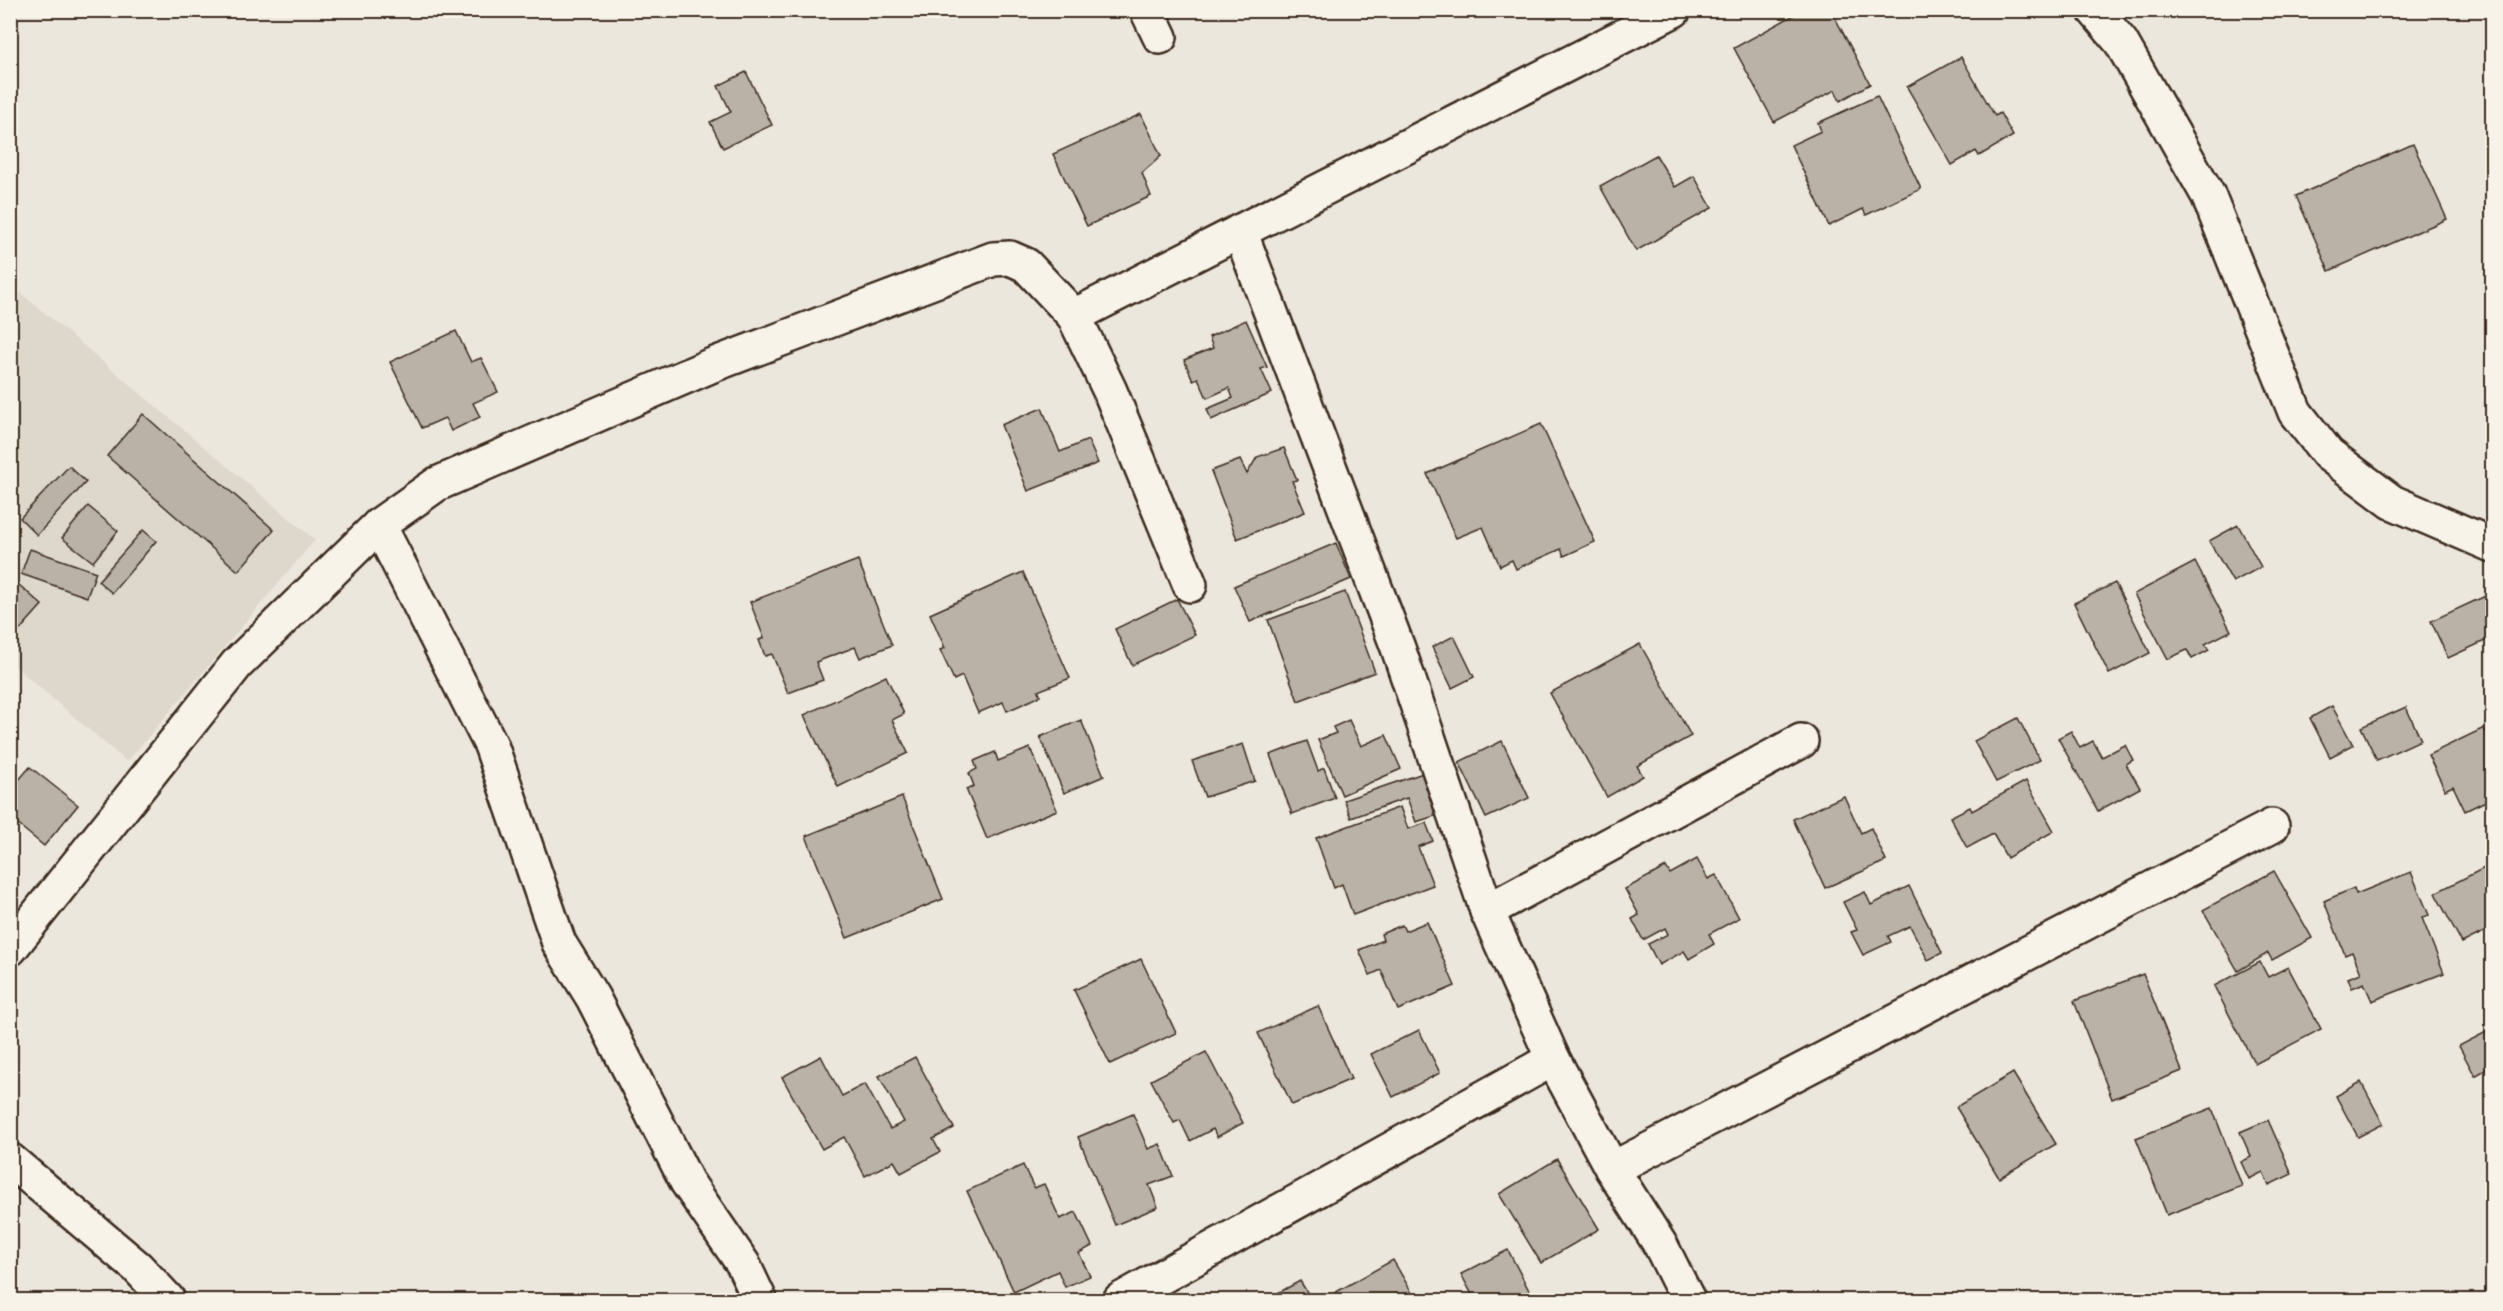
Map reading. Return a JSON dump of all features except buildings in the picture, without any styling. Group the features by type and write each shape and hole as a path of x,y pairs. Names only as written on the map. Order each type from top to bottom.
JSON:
{"street":[{"path":"1074,316 1674,10"},
{"path":"2094,10 2121,42 2208,195 2295,412 2328,454 2392,502 2493,545"},
{"path":"1240,231 1398,648 1486,911 1553,1059 1612,1169 1661,1246 1688,1300"},
{"path":"10,949 237,664 379,525 437,484 501,454 710,366 993,259 1010,258 1026,265 1074,316 1110,391 1190,585"},
{"path":"379,525 491,745 559,943 593,998 687,1182 743,1264 760,1300"},
{"path":"1486,911 1801,741"},
{"path":"1612,1169 2272,826"},
{"path":"1120,1300 1553,1059"},
{"path":"10,1160 137,1267 168,1300"}],"shaded area":[{"path":"10,284 315,540 127,762 11,663"}]}
